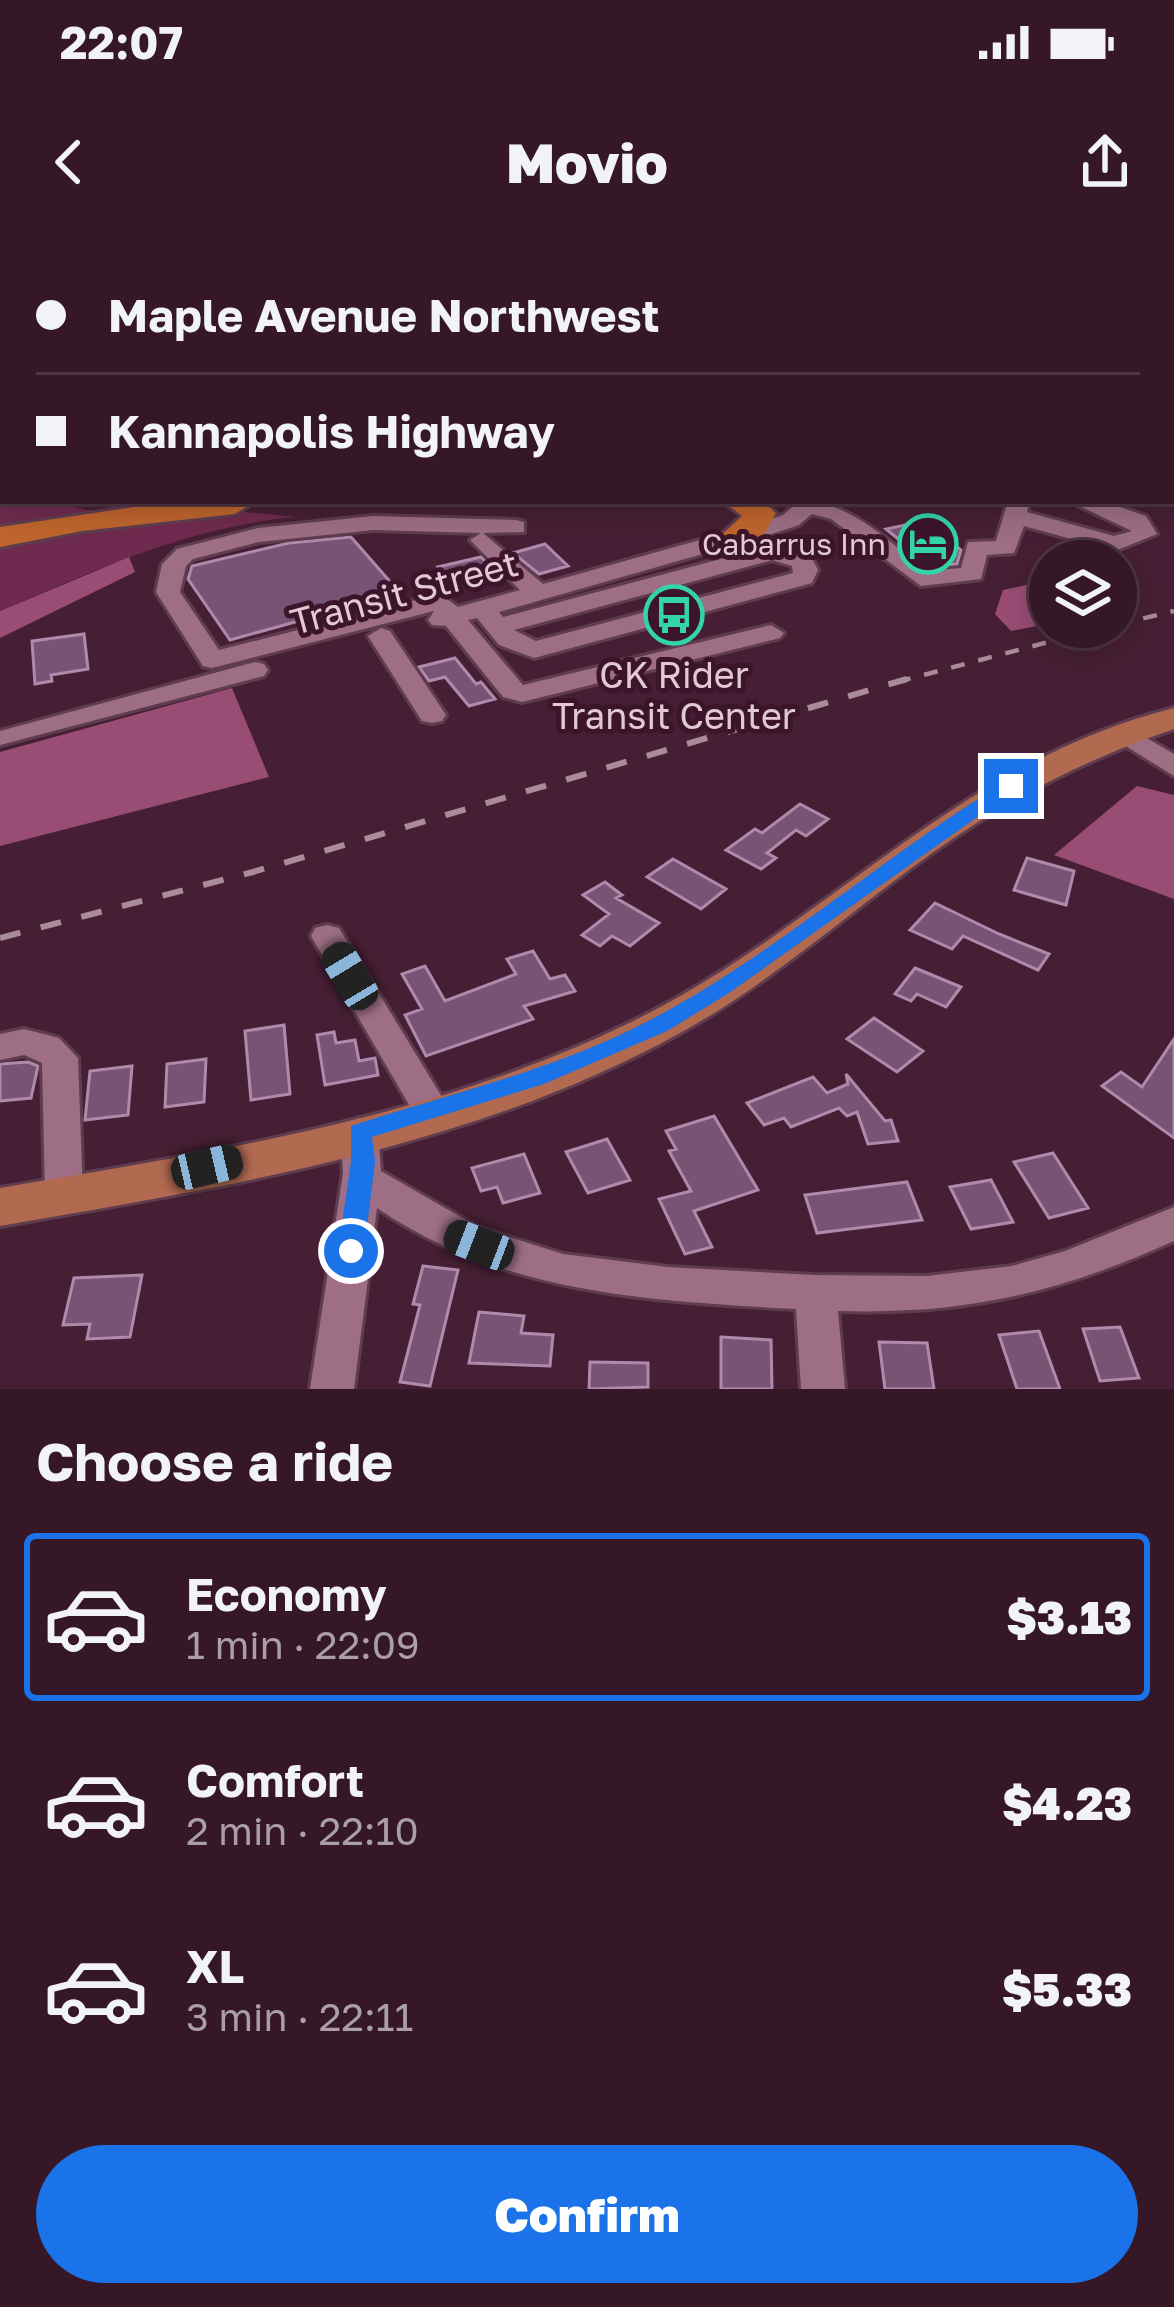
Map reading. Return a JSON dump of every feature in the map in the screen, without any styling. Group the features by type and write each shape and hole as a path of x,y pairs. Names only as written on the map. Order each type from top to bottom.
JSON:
{"highway":[{"path":"0,537 82,521 231,504"},
{"path":"735,538 751,529 760,513 745,504"}],"main road":[{"path":"0,1207 361,1158 432,1112 536,1078 659,1025 722,988 989,799 1034,773 1174,718"}],"street":[{"name":"Transit Street","path":"6,738 453,616 490,617 538,593 791,520 812,504"},
{"path":"812,504 839,514 920,579 972,574 976,547 1006,548 1045,507"},
{"path":"516,527 373,524 258,535 185,554 174,564 169,592 212,660 440,602 513,691 531,694 771,633"},
{"path":"482,540 538,593"},
{"path":"773,552 802,561 806,570 802,578 534,650 508,639 490,617 773,552"},
{"path":"381,636 432,715"},
{"path":"1126,734 1174,767"},
{"path":"327,936 432,1112"},
{"path":"0,1047 29,1040 50,1048 60,1058 64,1196"},
{"path":"361,1158 441,1231 577,1277 816,1293 961,1290 1010,1284 1097,1259 1174,1222"},
{"path":"332,1389 361,1158"},
{"path":"816,1293 823,1389"}],"shaded area":[{"path":"0,504 57,504 93,511 0,529"},
{"path":"236,511 297,517 182,540 0,611 0,536"},
{"path":"129,557 135,572 0,638 0,611"},
{"path":"1029,584 1029,628 1011,631 995,614 1003,590"},
{"path":"232,688 269,777 0,846 0,752"},
{"path":"1137,786 1174,795 1174,899 1054,855"}],"building":[{"name":"Cabarrus Inn","path":"924,521 961,550 957,564 931,566 886,529"},
{"path":"351,537 400,593 230,640 188,579 192,566 289,543"},
{"path":"545,544 568,566 539,574 513,553"},
{"path":"481,557 499,575 455,587 438,567"},
{"path":"84,634 88,669 51,675 52,681 35,684 32,641"},
{"path":"455,658 495,699 469,706 445,677 429,681 419,667"},
{"path":"800,804 828,819 806,836 796,830 767,853 776,858 761,869 726,850 755,829 762,833"},
{"path":"1027,858 1074,871 1066,905 1014,890"},
{"path":"673,859 726,889 701,909 647,877"},
{"path":"605,882 622,895 616,898 659,923 630,946 612,936 600,946 582,935 609,914 583,895"},
{"path":"935,903 1049,954 1038,970 963,936 952,949 910,930"},
{"path":"533,951 550,979 565,975 575,991 524,1006 533,1019 426,1056 405,1015 422,1009 402,974 425,966 445,1001 516,974 507,959"},
{"path":"915,968 961,987 946,1007 917,994 911,1001 895,994"},
{"path":"874,1018 923,1051 897,1072 847,1039"},
{"path":"284,1025 290,1094 251,1100 245,1031"},
{"path":"334,1032 336,1043 355,1040 359,1061 375,1058 378,1075 325,1085 317,1035"},
{"path":"1174,1039 1174,1138 1102,1086 1121,1072 1142,1087"},
{"path":"206,1059 204,1102 165,1107 167,1064"},
{"path":"0,1064 38,1066 31,1098 0,1101"},
{"path":"132,1066 128,1115 85,1120 90,1071"},
{"path":"846,1074 885,1121 891,1120 898,1141 868,1144 857,1112 847,1116 839,1108 791,1127 784,1118 764,1125 747,1103 813,1077 827,1093 848,1084"},
{"path":"714,1116 758,1190 694,1211 712,1247 685,1254 659,1199 691,1191 669,1151 676,1149 666,1131"},
{"path":"607,1139 630,1180 588,1193 566,1152"},
{"path":"1053,1153 1088,1208 1049,1218 1014,1162"},
{"path":"524,1154 540,1193 503,1203 497,1187 481,1191 472,1168"},
{"path":"991,1180 1013,1222 971,1229 950,1187"},
{"path":"907,1182 922,1220 817,1233 805,1195"},
{"path":"423,1266 458,1270 430,1386 400,1382 420,1305 413,1304"},
{"path":"142,1275 130,1337 87,1339 90,1324 63,1325 74,1278"},
{"path":"479,1312 524,1316 521,1333 553,1335 550,1366 469,1363"},
{"path":"1120,1327 1139,1378 1100,1381 1083,1329"},
{"path":"1039,1331 1060,1389 1017,1389 999,1335"},
{"path":"721,1337 771,1340 772,1389 721,1389"},
{"path":"879,1342 927,1343 934,1389 885,1389"},
{"path":"590,1362 648,1363 648,1387 589,1389"}],"railway":[{"path":"1137,620 1174,611"},
{"path":"897,682 1029,647"},
{"path":"0,938 253,872 907,679"}],"place":[{"name":"Cabarrus Inn","path":"928,544"},
{"name":"CK Rider Transit Center","path":"674,615"}],"route":[{"path":"351,1251 363,1162 359,1132 536,1078 659,1025 722,988 949,824 1011,786"}]}
